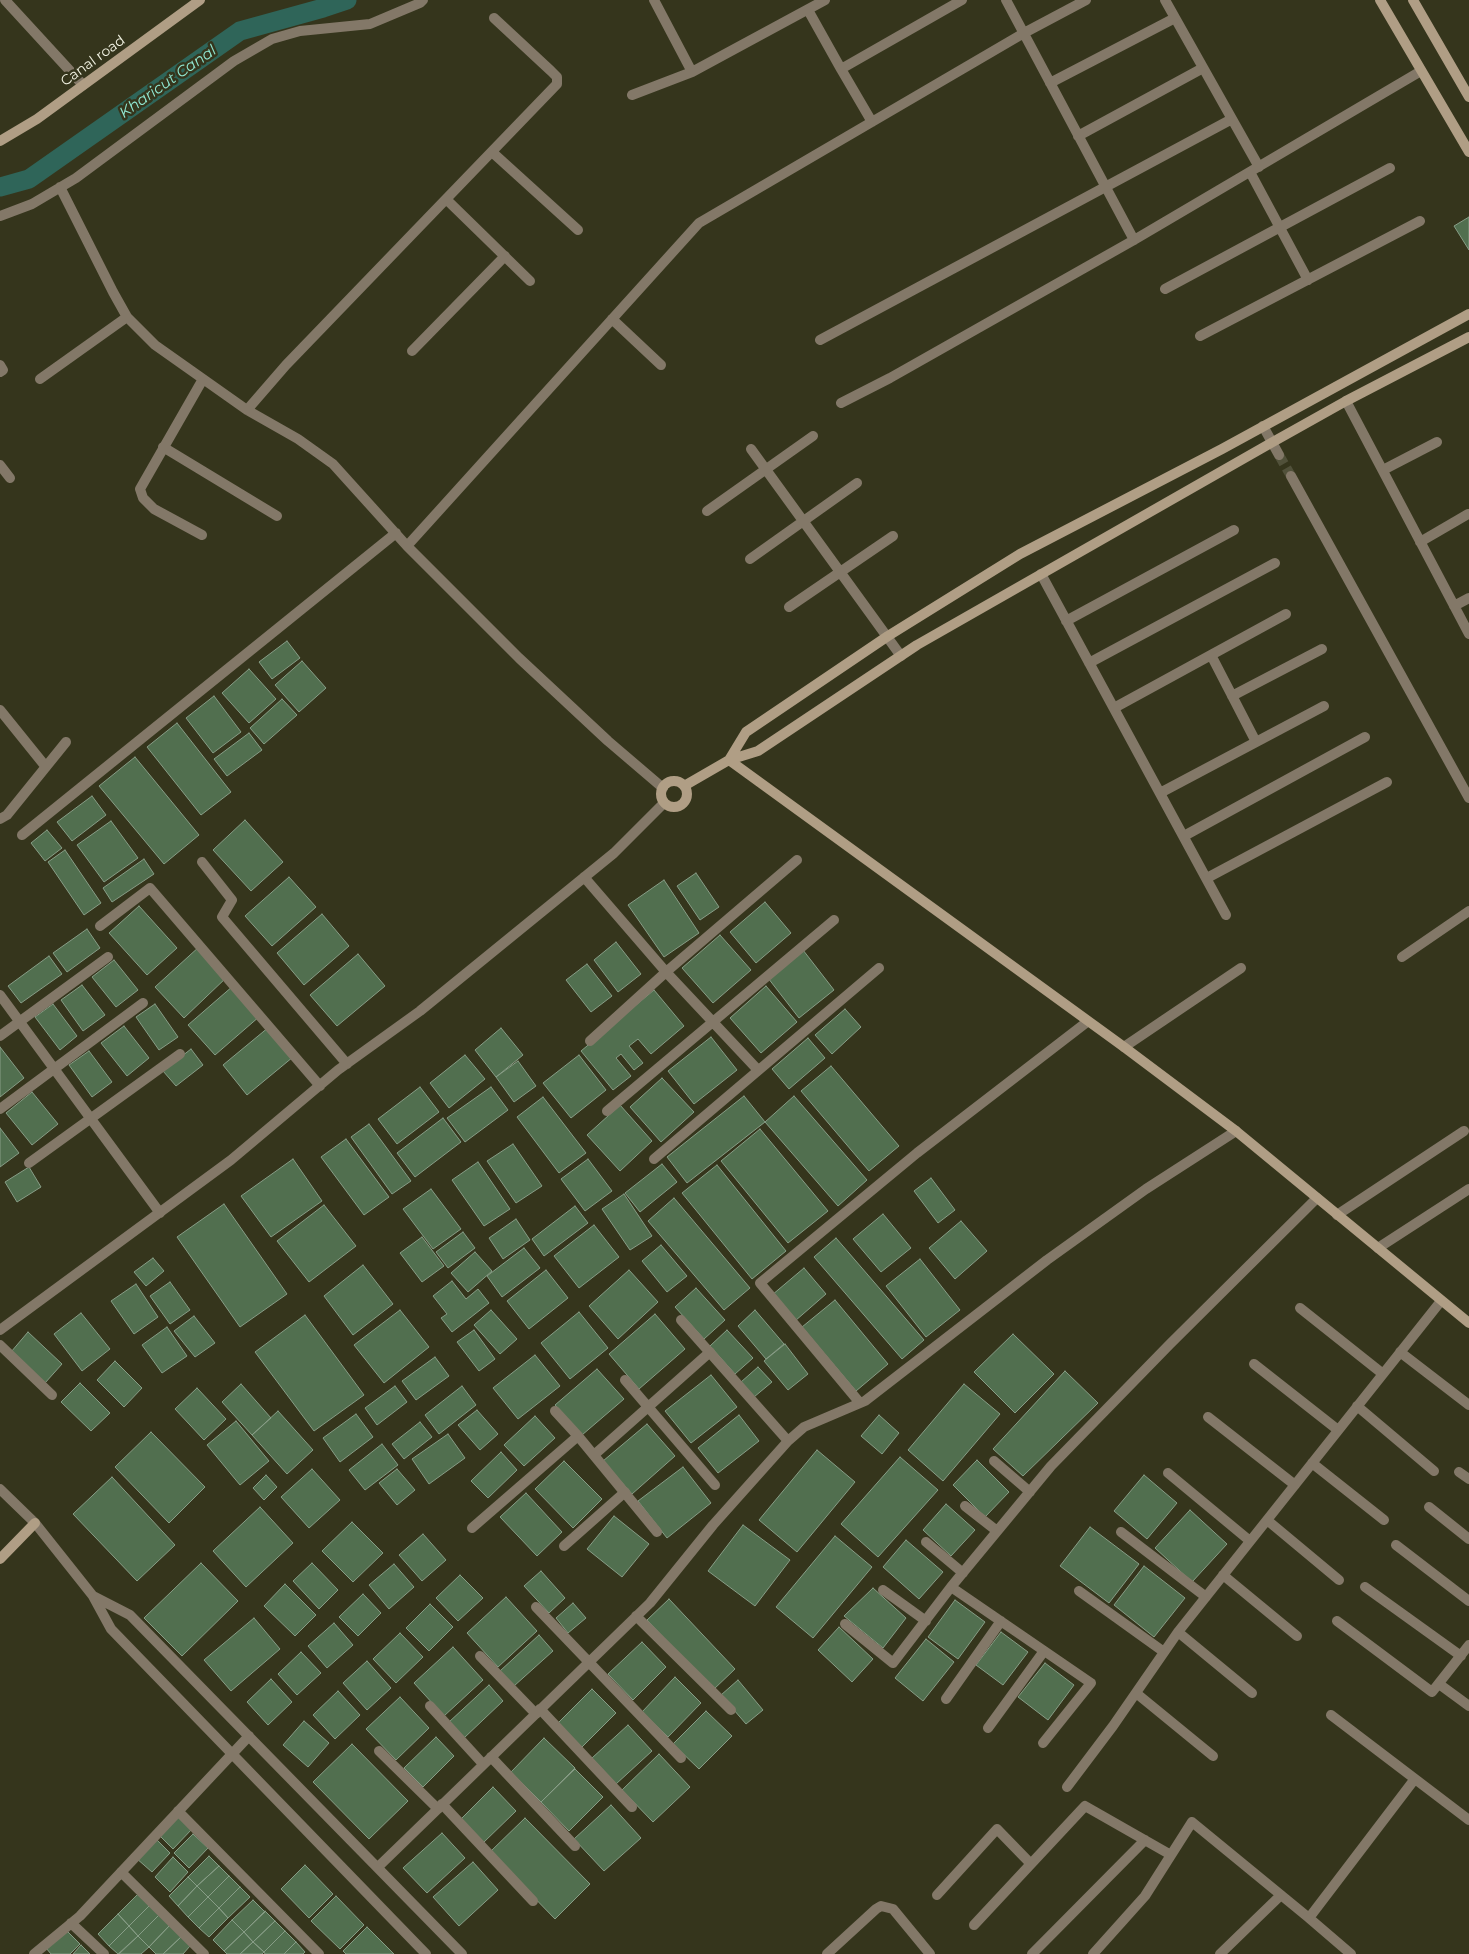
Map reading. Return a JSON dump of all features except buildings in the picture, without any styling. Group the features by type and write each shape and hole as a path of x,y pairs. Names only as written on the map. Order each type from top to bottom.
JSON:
{"street":[{"path":"5,0 83,85"},
{"name":"Canal road","path":"0,141 37,119 200,0"},
{"path":"0,216 32,204 84,172 234,61 272,39 300,31 370,24 423,0"},
{"path":"654,0 692,72"},
{"path":"632,95 692,72 825,0"},
{"path":"841,69 962,0"},
{"path":"1006,0 1134,240"},
{"path":"407,546 699,223 1024,33 1086,0"},
{"path":"1165,0 1232,118 1280,228 1308,280"},
{"path":"1380,0 1469,152"},
{"path":"1413,0 1468,95"},
{"path":"808,10 872,122"},
{"path":"247,410 286,365 557,84 556,77 551,71 494,18"},
{"path":"1050,82 1175,18"},
{"path":"1078,136 1203,68"},
{"path":"841,403 890,378 1134,240 1421,71"},
{"path":"820,340 1232,118"},
{"path":"492,152 578,230"},
{"path":"1165,289 1390,168"},
{"path":"60,187 127,317 154,345 247,410 298,439 333,464 407,546 526,664 608,741 663,788"},
{"path":"447,200 530,282"},
{"path":"1200,336 1420,221"},
{"path":"412,350 505,256"},
{"path":"729,760 746,732 888,636 1020,554 1263,426 1469,314"},
{"path":"40,379 127,317"},
{"path":"612,319 661,365"},
{"path":"684,786 729,760 758,751 901,656 1041,574 1346,401 1469,337"},
{"path":"0,365 3,370 0,372"},
{"path":"202,535 154,509 142,498 140,489 203,379"},
{"path":"1346,401 1469,634"},
{"path":"1263,426 1279,455"},
{"path":"706,511 813,436"},
{"path":"1382,470 1437,442"},
{"path":"164,447 277,516"},
{"path":"751,449 901,656"},
{"path":"0,465 10,478"},
{"path":"1291,476 1469,798"},
{"path":"750,559 857,483"},
{"path":"1420,542 1468,514"},
{"path":"1066,620 1234,530"},
{"path":"22,835 396,533"},
{"path":"789,607 893,536"},
{"path":"1089,663 1275,563"},
{"path":"1041,574 1226,915"},
{"path":"1454,606 1469,598"},
{"path":"1114,708 1286,614"},
{"path":"1232,696 1322,649"},
{"path":"1212,655 1256,742"},
{"path":"1160,793 1324,706"},
{"path":"0,710 46,767"},
{"path":"1184,836 1365,737"},
{"path":"0,819 7,814 66,742"},
{"path":"729,760 1087,1022 1124,1047 1236,1131 1469,1324"},
{"path":"675,782 684,786 687,795 682,805 674,807 664,803 661,794 663,788 666,784 675,782"},
{"path":"1206,878 1387,782"},
{"path":"0,1330 231,1160 347,1064 420,1010 614,853 664,803"},
{"path":"590,1041 666,972 797,860"},
{"path":"202,862 232,900 222,916 347,1064"},
{"path":"584,877 666,972 757,1069"},
{"path":"100,926 150,888 320,1086"},
{"path":"1402,957 1469,912"},
{"path":"607,1111 714,1023 834,920"},
{"path":"0,1036 108,957"},
{"path":"654,1159 757,1069 879,968"},
{"path":"1124,1047 1241,968"},
{"path":"0,995 160,1214"},
{"path":"0,1109 143,1004"},
{"path":"860,1403 760,1283 917,1153 1087,1022"},
{"path":"29,1163 180,1054"},
{"path":"378,1867 650,1603 713,1525 788,1441 804,1427 860,1403 1047,1260 1146,1189 1236,1131"},
{"path":"1337,1215 1464,1131"},
{"path":"1378,1248 1469,1189"},
{"path":"845,1624 893,1663 963,1572 1051,1466 1317,1198"},
{"path":"1067,1787 1178,1632 1441,1301"},
{"path":"1300,1308 1382,1374"},
{"path":"681,1320 788,1441"},
{"path":"0,1345 52,1395"},
{"path":"594,1455 710,1352"},
{"path":"1400,1352 1469,1405"},
{"path":"1254,1364 1338,1430"},
{"path":"625,1380 715,1485"},
{"path":"1357,1406 1434,1471"},
{"path":"555,1411 657,1532"},
{"path":"1208,1417 1295,1484"},
{"path":"472,1528 578,1436"},
{"path":"994,1460 1030,1492"},
{"path":"1312,1463 1384,1520"},
{"path":"1459,1472 1469,1479"},
{"path":"1168,1473 1250,1541"},
{"path":"0,1489 34,1523 93,1596 111,1629 426,1954"},
{"path":"564,1546 625,1492"},
{"path":"965,1506 997,1531"},
{"path":"1429,1507 1469,1539"},
{"path":"1267,1520 1339,1580"},
{"path":"0,1559 34,1523"},
{"path":"1121,1532 1206,1597"},
{"path":"926,1542 963,1572"},
{"path":"1396,1545 1469,1601"},
{"path":"1224,1575 1298,1636"},
{"path":"951,1587 1091,1682 1043,1743"},
{"path":"1365,1587 1461,1656"},
{"path":"884,1590 926,1621"},
{"path":"1079,1591 1164,1652"},
{"path":"93,1596 130,1614 462,1954"},
{"path":"536,1607 681,1758"},
{"path":"636,1616 730,1710"},
{"path":"1337,1621 1432,1692 1469,1645"},
{"path":"946,1700 1001,1622"},
{"path":"1178,1632 1252,1693"},
{"path":"988,1728 1044,1651"},
{"path":"480,1656 538,1711 632,1807"},
{"path":"1439,1684 1469,1706"},
{"path":"1136,1693 1213,1756"},
{"path":"430,1706 575,1846"},
{"path":"1331,1715 1469,1820"},
{"path":"34,1954 80,1916 249,1736"},
{"path":"379,1751 440,1807 533,1901"},
{"path":"1309,1918 1414,1780"},
{"path":"974,1925 1085,1806 1171,1855"},
{"path":"178,1811 319,1954"},
{"path":"1093,1954 1145,1896 1192,1822 1351,1954"},
{"path":"937,1895 997,1829 1031,1864"},
{"path":"1032,1954 1145,1840"},
{"path":"122,1872 204,1954"},
{"path":"1220,1954 1282,1895"},
{"path":"827,1954 881,1906 893,1909 930,1954"},
{"path":"71,1922 104,1954"}],"waterway":[{"name":"Kharicut Canal","path":"0,187 29,179 240,31 347,0"}],"tunnel":[{"path":"1279,455 1291,476"}]}
